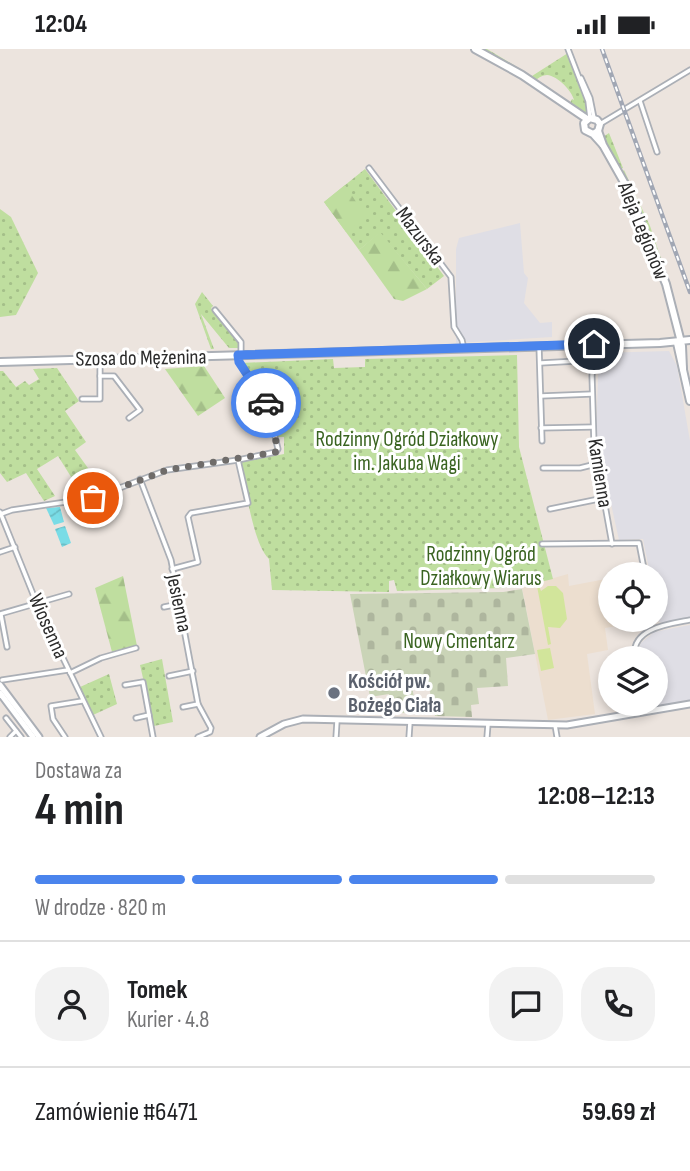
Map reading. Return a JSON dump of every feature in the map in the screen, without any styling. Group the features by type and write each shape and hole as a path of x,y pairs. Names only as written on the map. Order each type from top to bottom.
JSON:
{"main road":[{"path":"475,49 522,75 589,120 597,130 586,132 589,120"},
{"name":"Aleja Legionów","path":"597,130 625,184 666,285 690,401"},
{"path":"679,343 690,340"},
{"path":"679,343 690,346"},
{"name":"Szosa do Mężenina","path":"0,362 679,343"}],"street":[{"path":"568,49 588,93 589,120"},
{"path":"597,130 690,70"},
{"path":"640,101 657,152"},
{"name":"Mazurska","path":"369,168 451,277 454,327 464,349"},
{"path":"1,513 93,498 167,470 273,454 278,449 268,407 239,362 241,342 215,310"},
{"name":"Kamienna","path":"594,344 593,427 612,544"},
{"path":"539,347 542,441"},
{"path":"82,399 100,399 100,358"},
{"path":"540,363 594,361"},
{"path":"100,376 114,376 140,410 129,418"},
{"path":"541,396 592,394"},
{"path":"541,428 593,427"},
{"path":"172,569 198,562 188,517 191,513 248,503 238,460"},
{"path":"543,468 580,468 597,464"},
{"name":"Jesienna","path":"140,479 172,569 198,704 211,728 210,733 198,737"},
{"path":"550,509 604,498"},
{"name":"Wiosenna","path":"1,513 37,604 100,737"},
{"path":"542,544 639,543 643,562"},
{"path":"0,552 15,547"},
{"path":"7,647 0,614 69,594"},
{"path":"164,607 179,604"},
{"path":"668,624 690,620"},
{"path":"636,646 649,632"},
{"path":"39,737 1,682 69,671 100,658 136,648"},
{"path":"169,676 193,671"},
{"path":"125,685 142,682 153,737"},
{"path":"0,693 33,737"},
{"path":"65,737 53,719 51,706 82,701"},
{"path":"183,706 198,704"},
{"path":"260,737 299,719 555,725 578,724 690,704"},
{"path":"136,717 149,715"},
{"path":"6,718 20,737"},
{"path":"336,737 337,719"},
{"path":"409,737 410,721"},
{"path":"487,737 488,724"},
{"path":"555,725 557,737"},
{"path":"10,737 16,731"}],"shaded area":[{"path":"520,223 524,273 528,278 524,303 540,323 552,322 552,337 456,343 456,249 459,238"},
{"path":"669,351 677,366 690,441 690,618 668,622 668,562 648,562 643,539 619,540 596,436 599,353"},
{"path":"568,574 569,586 598,580 598,632 606,632 607,646 598,646 598,652 587,654 595,714 548,720 522,587"},
{"path":"690,625 690,702 668,706 668,646 640,646 654,632 668,632 668,629"}],"green space":[{"path":"481,49 487,49 532,76 568,53 588,105 588,114 572,107 570,103 574,100 570,92 556,78 545,75 536,80"},
{"path":"609,133 623,168 621,169 603,137"},
{"path":"365,169 444,276 427,289 380,233 359,250 324,202"},
{"path":"624,170 650,226 670,285 680,329 662,266 622,172"},
{"path":"345,185 366,217 346,232 324,202"},
{"path":"0,209 11,217 38,273 16,315 0,317"},
{"path":"380,232 427,289 403,301 394,299 359,250"},
{"path":"202,292 213,306 211,308 239,343 239,348 229,348 201,314 214,349 211,349 195,304"},
{"name":"Rodzinny Ogród Działkowy im. Jakuba Wagi","path":"517,355 519,447 553,579 503,588 397,591 394,580 389,581 389,592 272,590 269,559 263,552 254,529 240,462 284,454 284,437 277,437 270,405 241,363 333,359 334,368 365,367 365,359"},
{"path":"204,366 225,398 198,416 165,369"},
{"path":"57,368 79,401 65,411 86,442 75,450 98,482 103,480 107,489 83,496 58,456 37,469 55,496 44,501 26,473 7,482 0,473 0,371 3,371 16,387 25,381 29,385 39,379 33,369"},
{"path":"123,576 137,646 112,652 95,588"},
{"path":"537,586 541,591 548,586 556,586 563,593 567,619 560,628 548,627 551,644 548,645"},
{"name":"Nowy Cmentarz","path":"522,589 535,654 506,658 508,686 477,688 479,704 471,705 472,717 435,716 427,678 411,681 417,714 392,712 389,694 370,697 350,594 503,592"},
{"path":"550,648 554,668 541,671 537,650"},
{"path":"162,659 173,722 154,726 140,665"},
{"path":"109,674 117,704 93,715 80,687"}],"water":[{"path":"60,507 64,522 54,525 46,508"},
{"path":"65,526 71,543 62,547 55,529"}],"railway":[{"path":"602,49 690,292"}],"way so far":[{"path":"93,498 167,470 273,454 278,449 266,403"}],"place":[{"name":"Kościół pw. Bożego Ciała","path":"334,693"}],"route":[{"path":"266,403 239,362 238,355 594,344"}],"park label":[{"name":"Rodzinny Ogród Działkowy Wiarus","path":"481,566"}]}
